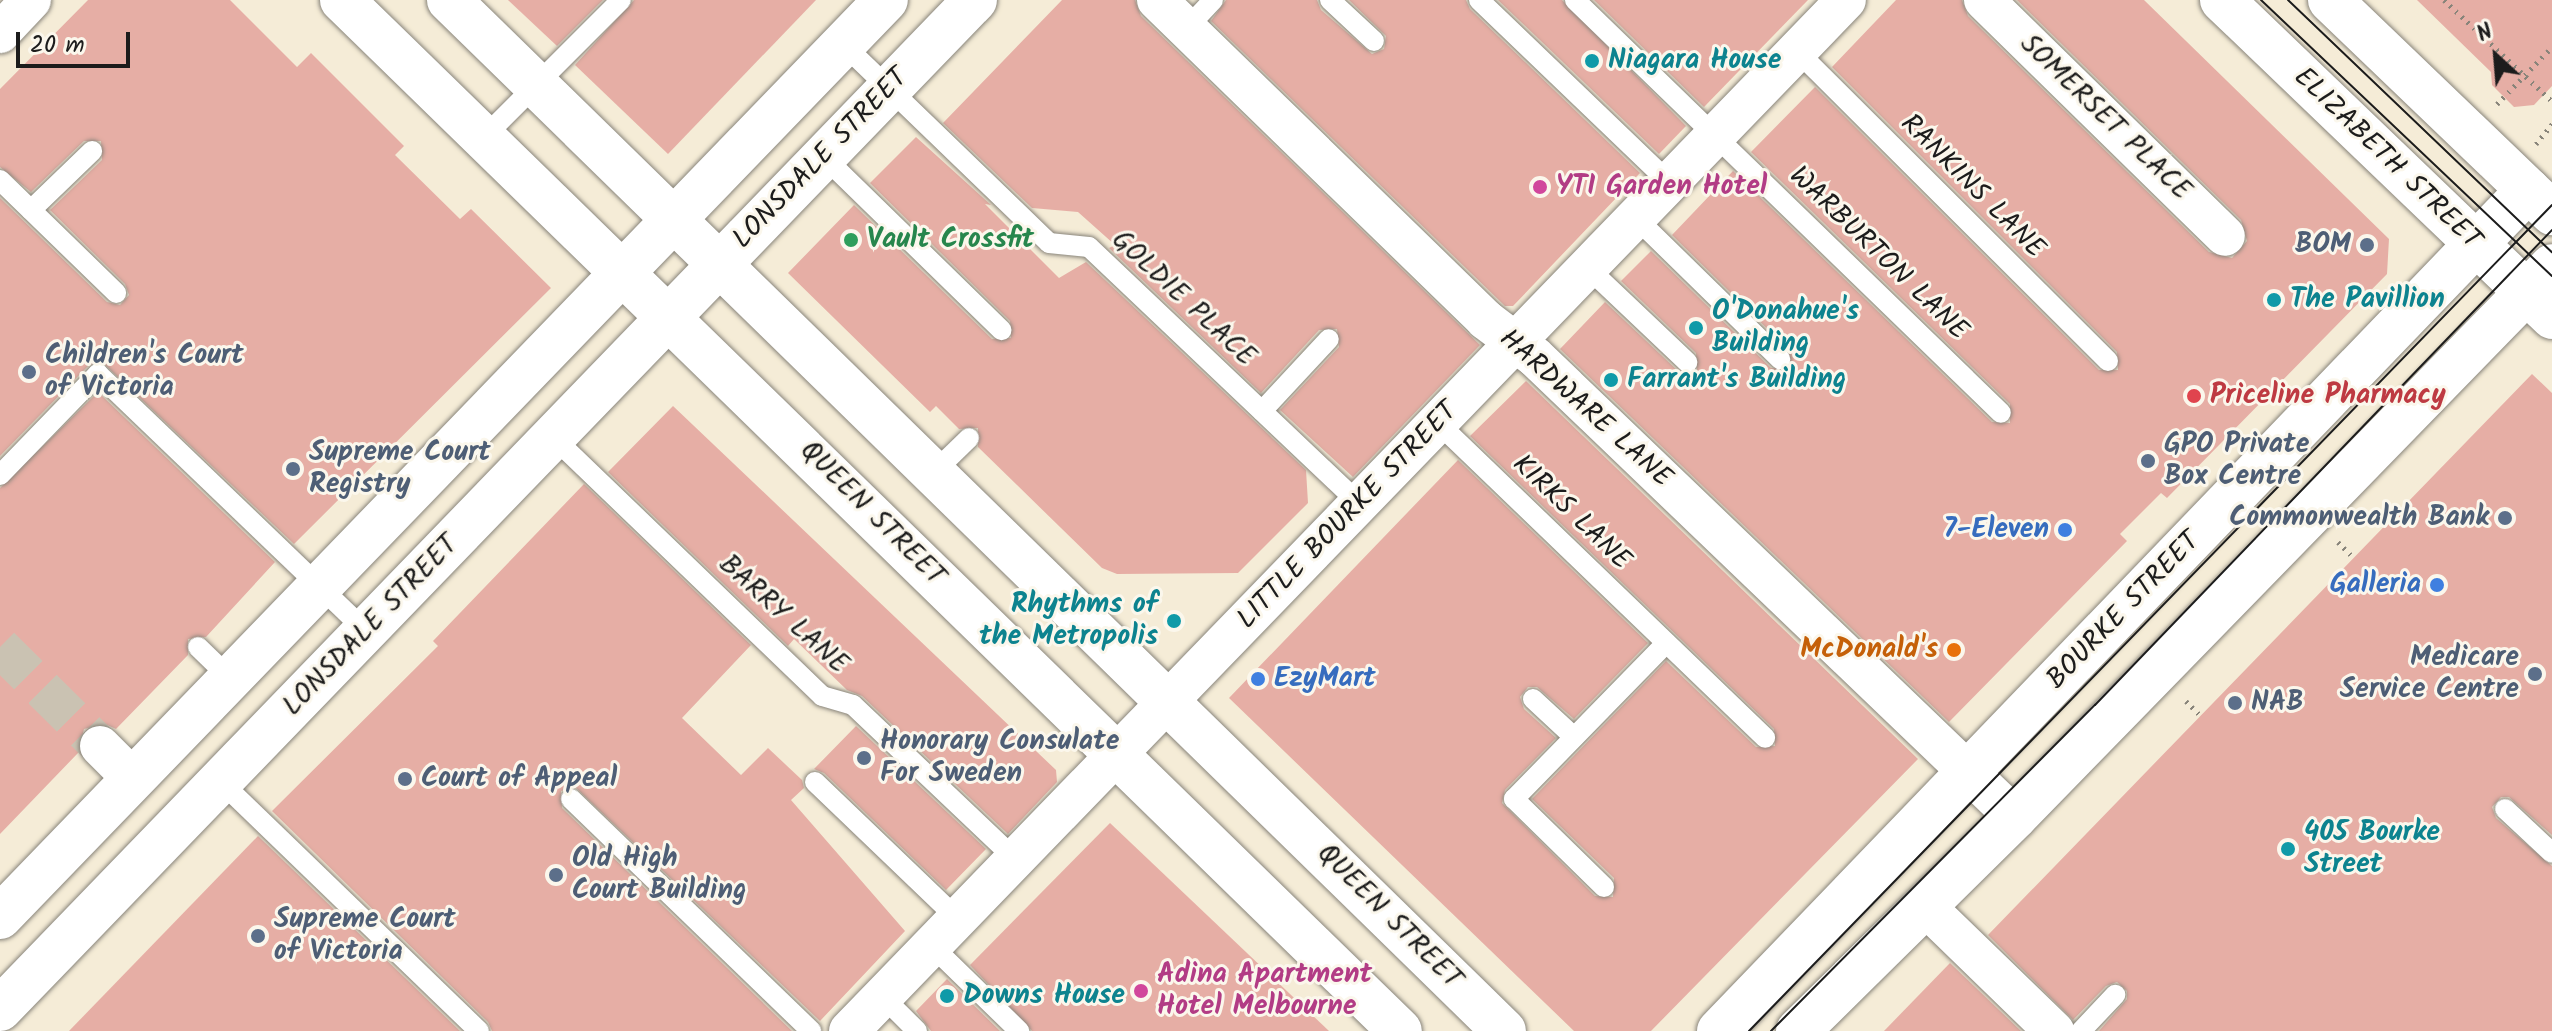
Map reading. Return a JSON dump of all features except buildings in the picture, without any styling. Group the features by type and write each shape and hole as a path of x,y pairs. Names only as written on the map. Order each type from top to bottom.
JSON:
{"main road":[{"name":"QUEEN STREET","path":"342,0 1400,1031"},
{"name":"QUEEN STREET","path":"449,0 931,475 1169,700 1504,1031"},
{"path":"0,917 886,0"},
{"name":"LONSDALE STREET","path":"0,1009 975,0"},
{"name":"ELIZABETH STREET","path":"2222,0 2475,244 2543,292"},
{"path":"2330,0 2536,185"},
{"name":"BOURKE STREET","path":"1719,1031 2475,244 2536,185"},
{"path":"1798,1031 2543,292"}],"street":[{"path":"0,33 31,0"},
{"name":"HARDWARE LANE","path":"1157,0 1200,14 1516,343 2015,817"},
{"name":"SOMERSET PLACE","path":"1984,0 2225,236"},
{"name":"LITTLE BOURKE STREET","path":"849,1031 1516,343 1841,2"},
{"path":"100,746 133,779"},
{"path":"1925,906 2054,1031"}],"lane":[{"path":"483,138 621,0"},
{"path":"1330,0 1374,41"},
{"path":"1479,0 1670,183"},
{"name":"WARBURTON LANE","path":"1575,0 2001,413"},
{"name":"GOLDIE PLACE","path":"843,44 1049,243 1089,247 1360,504"},
{"name":"RANKINS LANE","path":"1797,51 2108,361"},
{"path":"31,210 92,151"},
{"path":"824,157 1001,330"},
{"path":"0,180 116,293"},
{"path":"1636,218 1780,359"},
{"path":"1588,268 1687,362"},
{"path":"1262,411 1329,339"},
{"path":"0,475 98,374 366,631"},
{"name":"KIRKS LANE","path":"1438,423 1765,738"},
{"name":"BARRY LANE","path":"553,437 822,696 853,705 1015,859"},
{"path":"931,475 969,438"},
{"path":"1604,887 1514,799 1666,643"},
{"path":"198,647 231,679"},
{"path":"1533,699 1574,737"},
{"path":"220,781 479,1031"},
{"path":"815,782 945,932 1019,1031"},
{"path":"571,799 811,1031"},
{"path":"2505,809 2552,853"},
{"path":"2081,1031 2115,995"},
{"path":"883,997 917,1031"}],"path":[{"path":"2444,0 2552,101"},
{"path":"2504,96 2552,47"},
{"path":"2536,185 2552,124"},
{"path":"2338,541 2351,555"},
{"path":"2185,700 2199,714"}],"tunnel":[{"path":"0,647 100,746"}],"tram line":[{"path":"2261,0 2552,276"},
{"path":"2288,0 2552,252"},
{"path":"1749,1031 2552,205"},
{"path":"1771,1031 2095,705 2552,230"}],"place":[{"name":"Niagara House","path":"1592,61"},
{"name":"YTI Garden Hotel","path":"1540,187"},
{"name":"Vault Crossfit","path":"851,240"},
{"name":"BOM","path":"2367,245"},
{"name":"The Pavillion","path":"2274,300"},
{"name":"O'Donahue's Building","path":"1696,328"},
{"name":"Children's Court of Victoria","path":"29,372"},
{"name":"Farrant's Building","path":"1611,380"},
{"name":"Priceline Pharmacy","path":"2194,396"},
{"name":"GPO Private Box Centre","path":"2148,461"},
{"name":"Supreme Court Registry","path":"293,469"},
{"name":"Commonwealth Bank","path":"2505,518"},
{"name":"7-Eleven","path":"2065,530"},
{"name":"Galleria","path":"2437,585"},
{"name":"Rhythms of the Metropolis","path":"1174,621"},
{"name":"McDonald's","path":"1954,650"},
{"name":"Medicare Service Centre","path":"2535,674"},
{"name":"EzyMart","path":"1258,679"},
{"name":"NAB","path":"2235,703"},
{"name":"Honorary Consulate For Sweden","path":"864,758"},
{"name":"Court of Appeal","path":"405,779"},
{"name":"405 Bourke Street","path":"2288,849"},
{"name":"Old High Court Building","path":"556,875"},
{"name":"Supreme Court of Victoria","path":"258,936"},
{"name":"Adina Apartment Hotel Melbourne","path":"1141,991"},
{"name":"Downs House","path":"947,996"}]}
